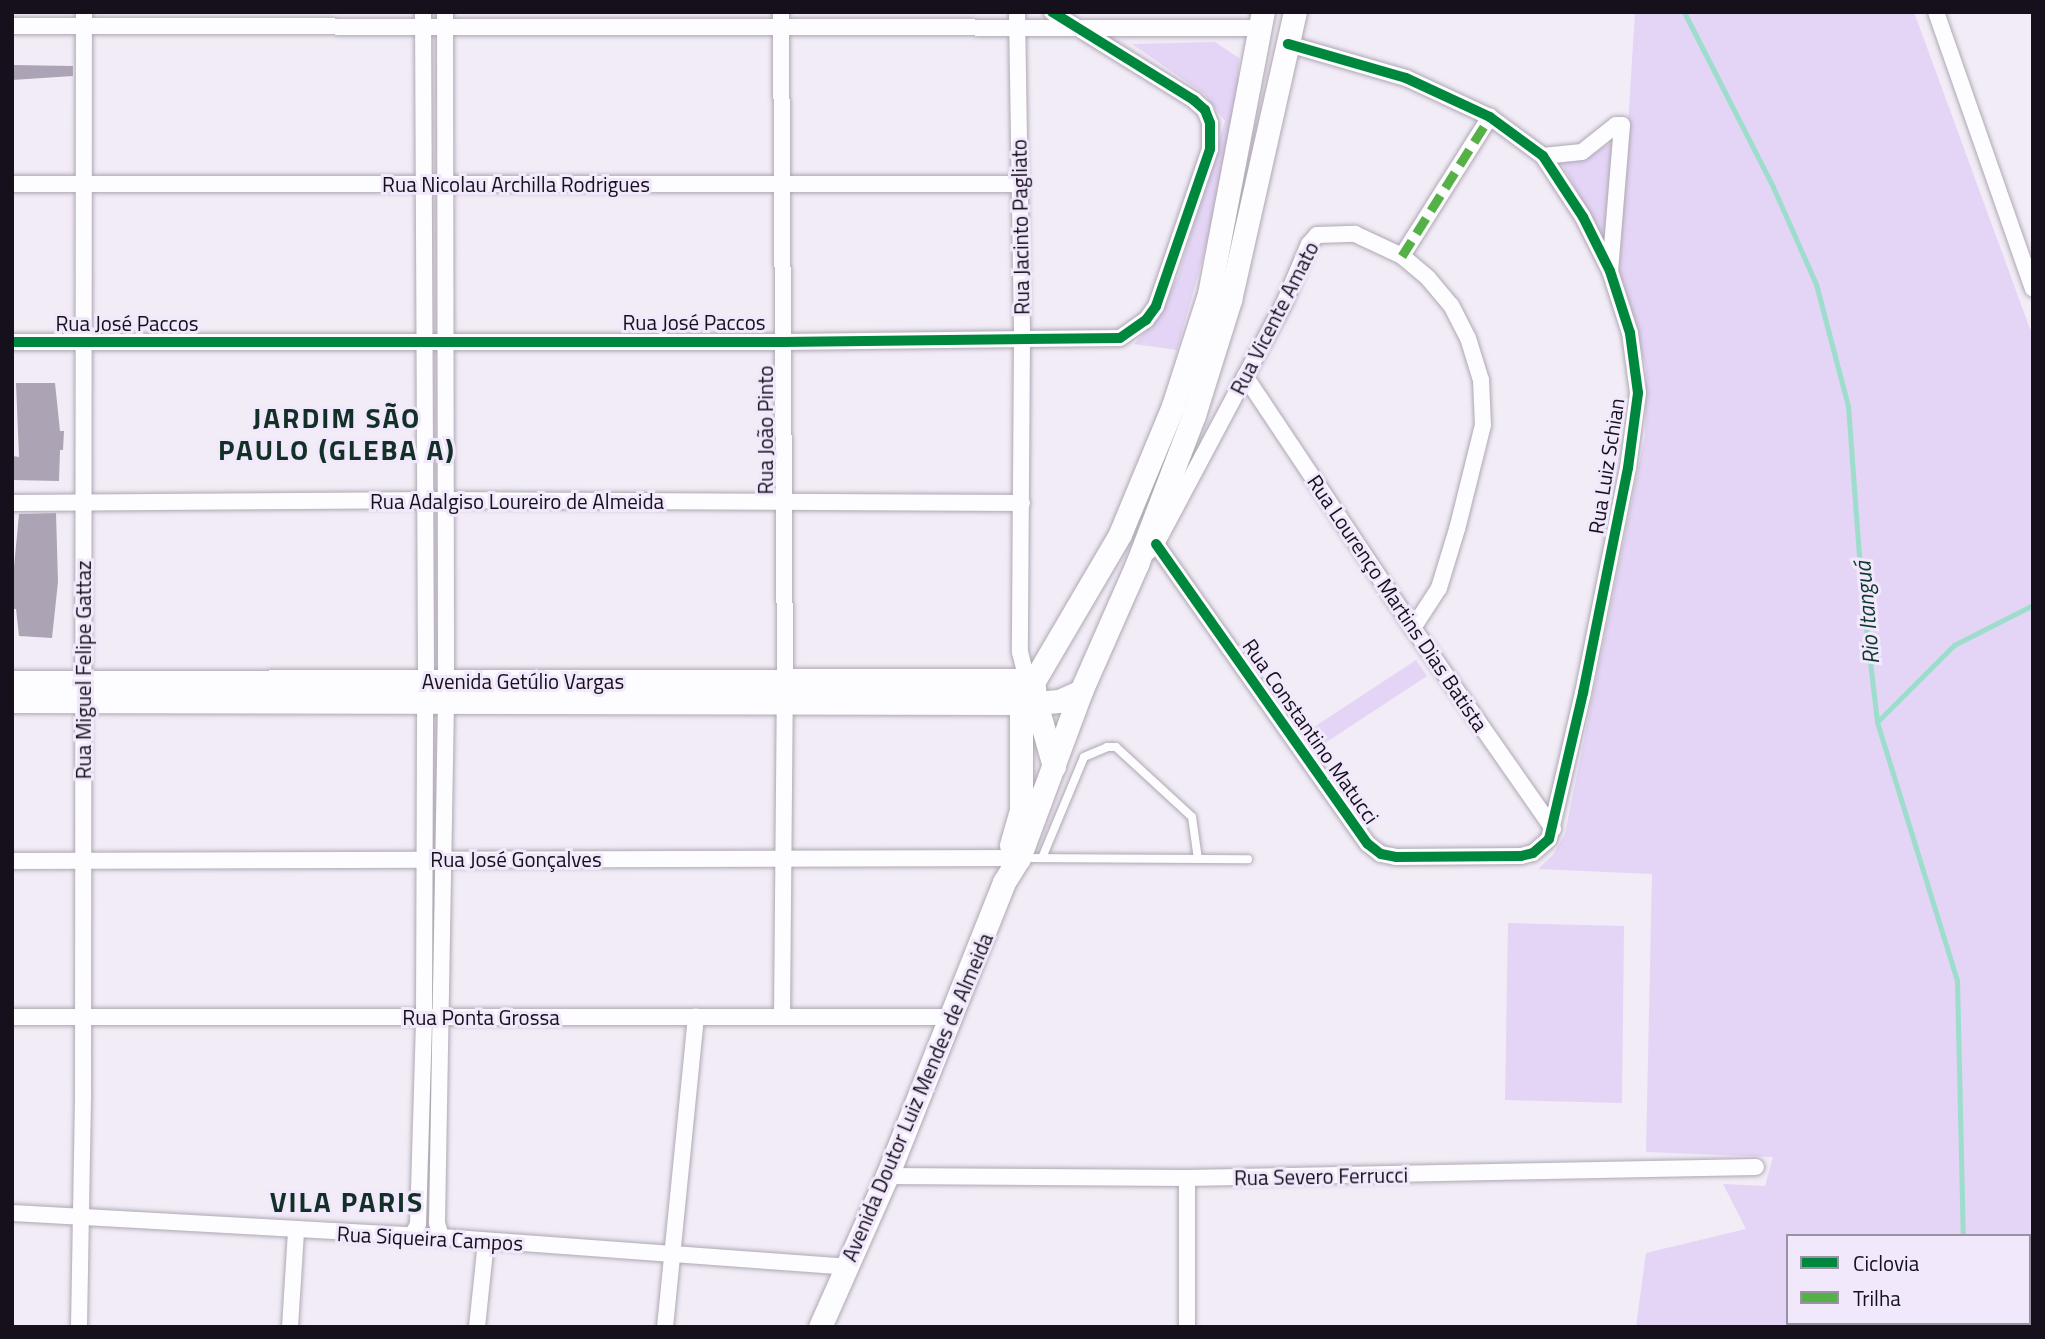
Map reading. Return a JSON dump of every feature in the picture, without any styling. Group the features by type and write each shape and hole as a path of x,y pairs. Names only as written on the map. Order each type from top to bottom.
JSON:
{"main road":[{"name":"Avenida Doutor Luiz Mendes de Almeida","path":"820,1322 887,1176 1013,858 1054,766 1081,691 1137,564 1167,508 1230,300 1295,12"},
{"path":"1054,766 1029,703 1033,680 1120,534 1173,406 1209,294 1261,20"},
{"name":"Avenida Getúlio Vargas","path":"12,682 83,691 436,692 785,690 1033,680"},
{"name":"Avenida Getúlio Vargas","path":"785,690 1029,703 1059,701 1081,691"},
{"name":"Avenida Getúlio Vargas","path":"12,701 83,691"},
{"name":"Avenida Doutor Luiz Mendes de Almeida","path":"1013,858 1021,810 1029,703"}],"street":[{"path":"1052,12 1079,28"},
{"path":"1936,12 2033,289"},
{"path":"12,26 83,19 1017,20 1079,28 1261,20"},
{"name":"Rua Miguel Felipe Gattaz","path":"79,1327 83,1017 83,19"},
{"path":"423,19 425,500 444,860 437,1223 440,1237"},
{"path":"412,1236 418,1224 426,860 445,500 445,19"},
{"name":"Rua João Pinto","path":"782,20 785,690 782,1017"},
{"name":"Rua Jacinto Pagliato","path":"1017,20 1022,503 1020,652 1024,668 1033,680"},
{"name":"Rua José Paccos","path":"12,342 784,342 1120,338 1152,313 1210,149 1210,123 1205,110 1194,100 1079,28"},
{"name":"Rua Luiz Schian","path":"1288,44 1406,78 1490,117 1543,156 1583,217 1610,271 1630,332 1638,393 1628,468 1553,829"},
{"path":"1402,256 1490,117"},
{"path":"1543,156 1582,152 1616,125 1622,125 1610,271"},
{"name":"Rua Nicolau Archilla Rodrigues","path":"12,184 1020,184"},
{"name":"Rua Vicente Amato","path":"1137,564 1156,544 1167,508 1245,376 1285,301 1310,244 1317,234 1355,234 1402,256 1427,278 1451,305 1468,338 1481,380 1483,425 1438,588 1413,628"},
{"name":"Rua Lourenço Martins Dias Batista","path":"1245,376 1413,628 1553,829"},
{"name":"Rua Adalgiso Loureiro de Almeida","path":"12,503 445,500 1022,503"},
{"name":"Rua Constantino Matucci","path":"1156,544 1368,844 1381,854 1396,858 1521,856 1542,847 1553,829"},
{"path":"1020,652 1034,662 1046,659"},
{"name":"Rua José Gonçalves","path":"12,861 1013,858"},
{"name":"Rua Ponta Grossa","path":"12,1017 949,1017"},
{"path":"665,1327 696,1017"},
{"name":"Rua Severo Ferrucci","path":"887,1176 1187,1178 1756,1167"},
{"path":"1187,1178 1187,1327"},
{"name":"Rua Siqueira Campos","path":"12,1213 440,1237 847,1267"},
{"path":"290,1327 296,1231"},
{"path":"477,1327 486,1241"}],"lane":[{"path":"1042,858 1084,757 1107,747 1116,747 1192,817 1198,859"},
{"path":"1013,858 1248,859"}],"shaded area":[{"path":"1635,12 1914,12 2033,337 2033,1327 1636,1327 1646,1253 1746,1229 1723,1184 1765,1186 1773,1157 1646,1152 1652,874 1538,869 1553,855 1565,834 1645,435 1646,368 1619,272"},
{"path":"1215,42 1239,58 1236,127 1208,239 1177,350 1134,344 1159,317 1179,273 1225,121 1204,94 1132,44"},
{"path":"1617,140 1607,247 1560,160 1582,159"},
{"path":"1416,660 1427,676 1319,747 1308,731"},
{"path":"1508,923 1624,926 1622,1103 1505,1100"}],"building":[{"path":"12,65 73,66 73,76 12,80"},
{"path":"16,383 55,383 60,431 64,431 59,481 12,480 12,456 19,457"},
{"path":"56,513 58,582 52,638 19,636 16,609 12,609 12,588 19,514"}],"waterway":[{"name":"Rio Itanguá","path":"1684,12 1773,187 1816,284 1848,406 1861,585 1877,722 1957,980 1963,1234"},
{"path":"1877,722 1954,645 2033,605"}],"marked path":[{"path":"1402,256 1490,117"}],"cycle path":[{"path":"12,342 784,342 1120,338 1146,320 1156,306 1210,149 1210,123 1205,110 1194,100 1052,12"},
{"path":"1156,544 1368,844 1381,854 1396,857 1521,856 1533,853 1549,839 1583,693 1628,468 1638,393 1630,333 1610,271 1583,217 1543,156 1490,117 1406,78 1288,44"}],"district":[{"name":"JARDIM SÃO PAULO (GLEBA A)","path":"337,434"},
{"name":"VILA PARIS","path":"347,1202"}]}
